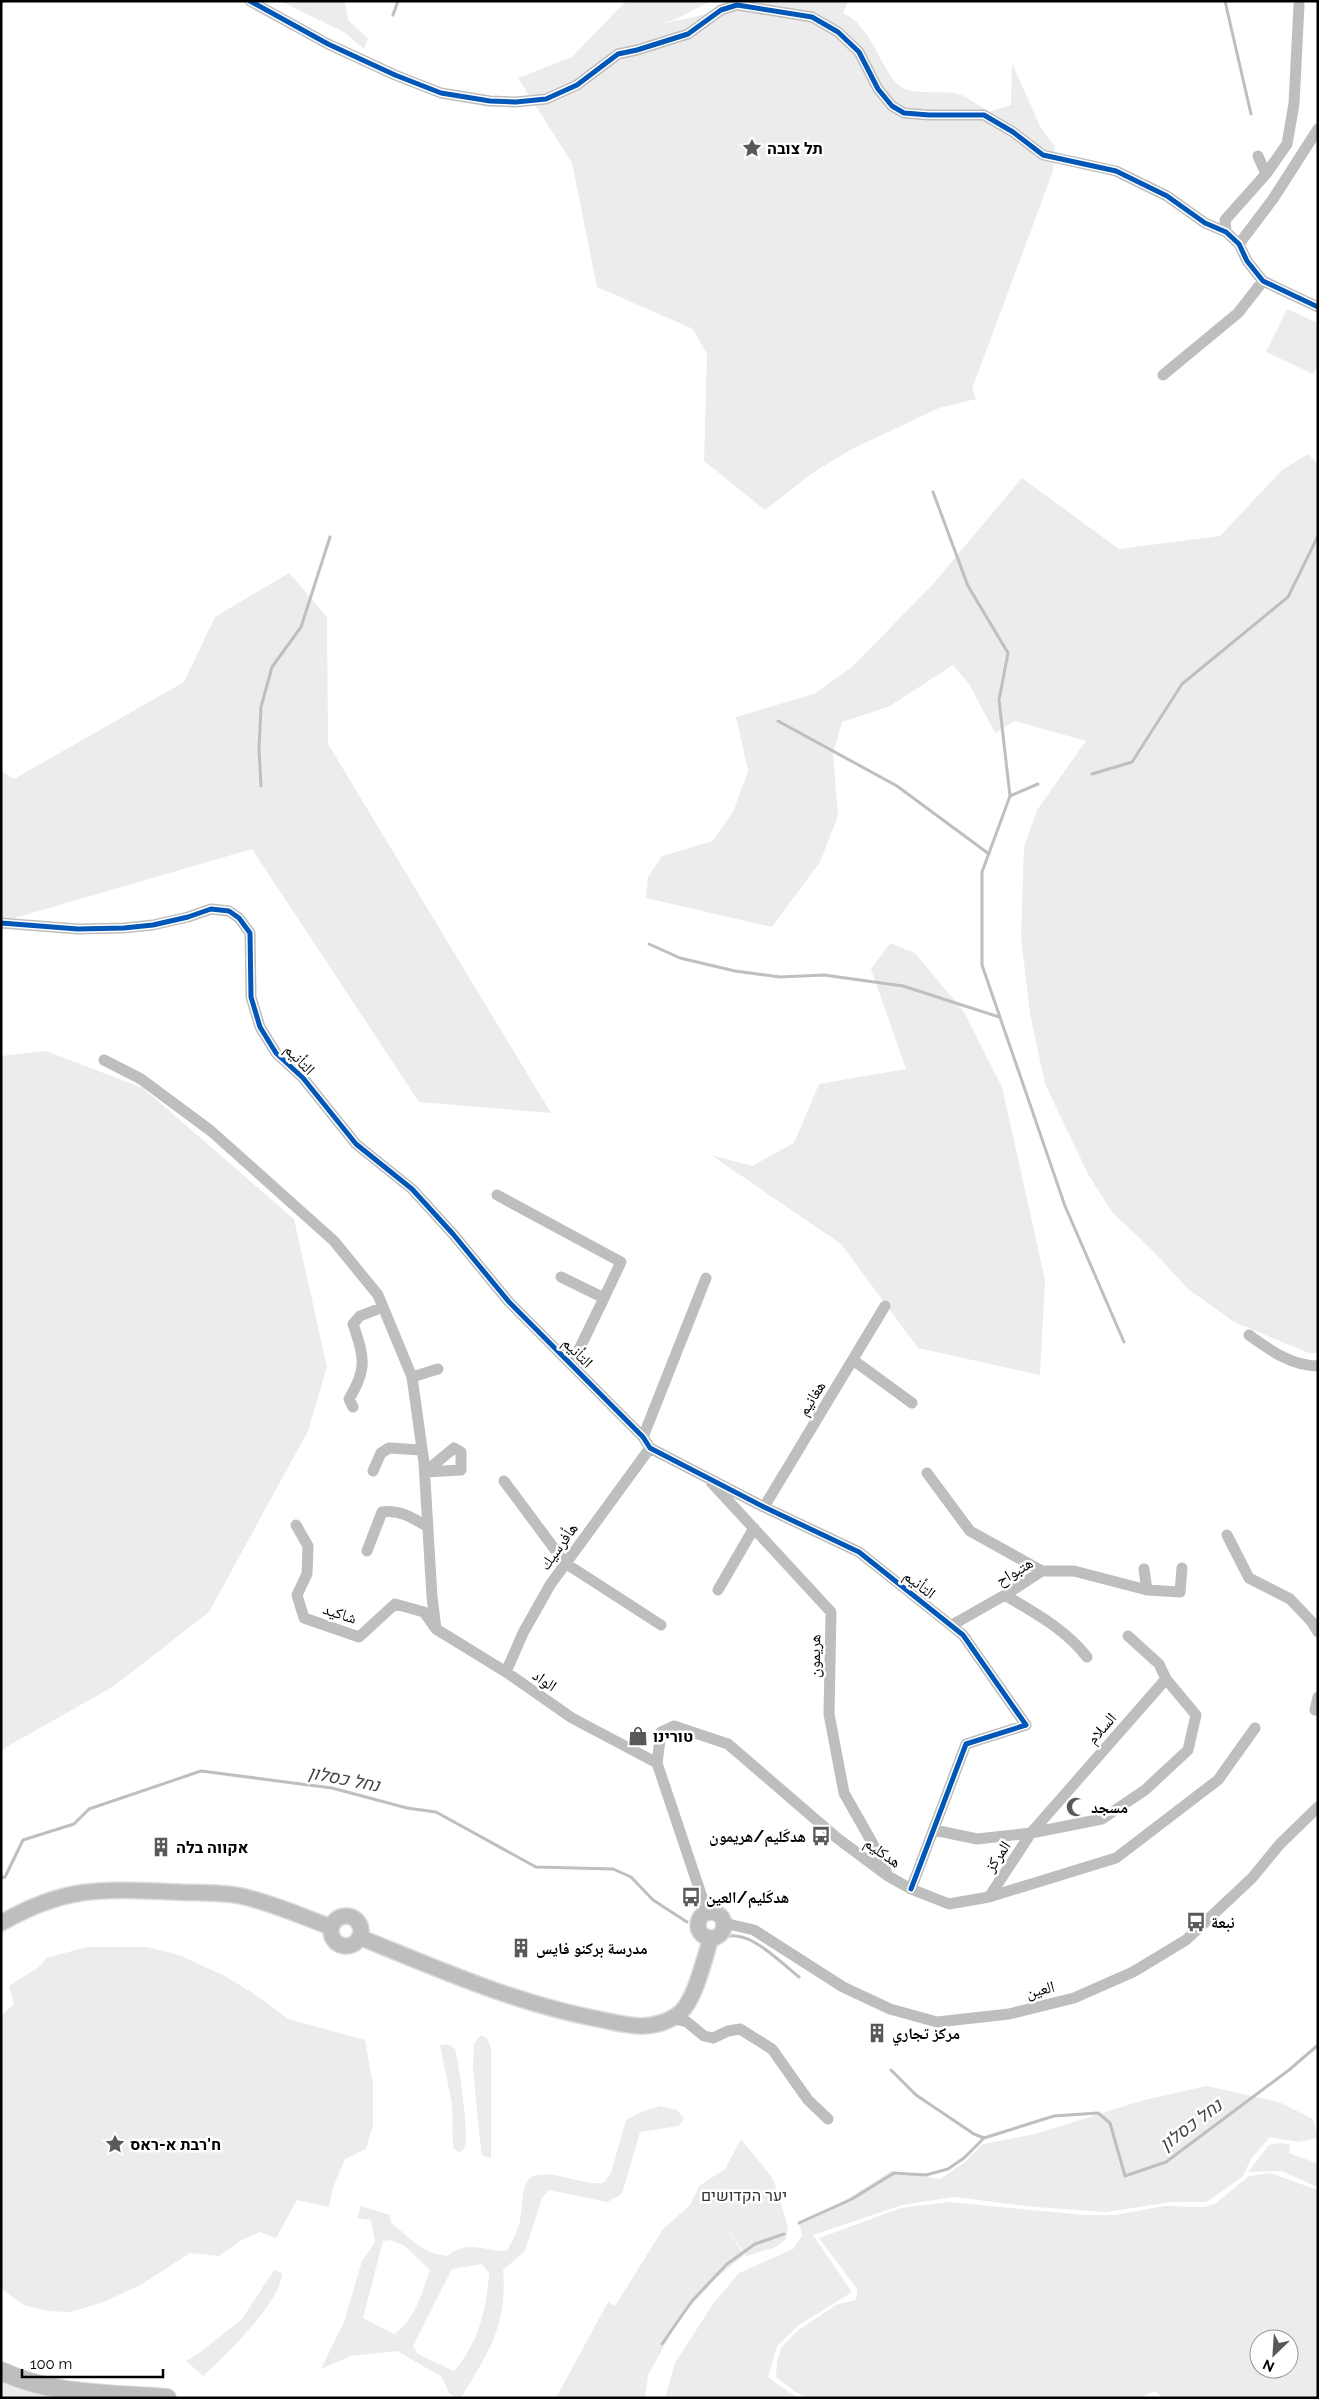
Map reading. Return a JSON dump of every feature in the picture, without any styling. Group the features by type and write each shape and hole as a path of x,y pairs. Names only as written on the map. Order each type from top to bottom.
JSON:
{"highway":[{"path":"1,2371 28,2382 61,2390 167,2398"}],"main road":[{"path":"1,1923 52,1899 72,1894 115,1890 238,1896 284,1909 331,1927"},
{"path":"707,1912 716,1913 724,1923 721,1934 711,1938 702,1935 698,1927 700,1918 707,1912"},
{"path":"340,1916 350,1916 359,1923 361,1934 349,1946 339,1944 332,1937 331,1927 340,1916"},
{"path":"359,1938 505,1994 551,2008 628,2025 656,2024 672,2018 680,2012 691,1996 711,1938"}],"street":[{"path":"250,1 328,44 395,75 441,92 490,101 516,102 546,99 577,85 618,54 688,34 721,10 737,5 812,17 838,32 859,52 878,89 892,106 904,113 984,115 1013,132 1043,155 1116,171 1167,196 1204,224 1226,232 1238,244 1247,261 1263,281 1318,307"},
{"path":"1226,232 1225,220 1266,174 1287,144 1294,104 1299,5"},
{"path":"1238,244 1273,199 1318,129"},
{"path":"1258,156 1266,174"},
{"path":"1163,374 1238,313 1263,281"},
{"name":"التأنيم","path":"1,923 78,929 124,928 153,925 188,917 211,909 229,911 239,918 250,933 251,997 260,1027 276,1053 303,1078 356,1144 412,1189 453,1234 509,1302 572,1364 642,1437 650,1448 764,1507 859,1552 963,1635 1026,1725 966,1744 911,1889"},
{"path":"104,1060 140,1079 211,1131 334,1242 378,1295 412,1377 425,1472 432,1597 436,1629"},
{"path":"497,1195 621,1262 572,1364"},
{"path":"561,1277 604,1298"},
{"path":"642,1437 706,1278"},
{"path":"353,1406 349,1399 362,1374 362,1358 352,1324 360,1316 383,1306"},
{"name":"هغانيم","path":"764,1507 885,1306"},
{"path":"1249,1335 1272,1352 1295,1363 1318,1366"},
{"path":"854,1360 912,1403"},
{"path":"412,1377 438,1369"},
{"path":"373,1471 381,1453 389,1448 422,1450"},
{"name":"هأفرسيك","path":"506,1672 523,1633 565,1563 650,1448"},
{"path":"928,1473 970,1531 1042,1571"},
{"name":"هريمون","path":"704,1475 831,1612 828,1714 844,1794 878,1853 888,1876"},
{"path":"504,1481 565,1563 661,1624"},
{"path":"367,1551 382,1512 391,1511 408,1515 428,1527"},
{"name":"شاكيد","path":"296,1525 308,1546 307,1574 297,1595 304,1618 359,1637 395,1604 424,1612"},
{"path":"718,1590 754,1528"},
{"path":"1227,1535 1249,1578 1290,1599 1311,1621 1318,1632"},
{"name":"هتبواح","path":"952,1625 1006,1595 1042,1571 1074,1571 1147,1590 1180,1592 1182,1568"},
{"path":"1144,1569 1147,1590"},
{"path":"1006,1595 1056,1627 1075,1642 1087,1656"},
{"name":"الواد","path":"424,1612 436,1629 506,1672 572,1718 656,1763"},
{"path":"934,1830 977,1839 1031,1834 1102,1819 1136,1798 1162,1776 1188,1750 1196,1714 1166,1679 1159,1664 1128,1636"},
{"name":"السلام","path":"1031,1834 1166,1679"},
{"path":"1315,1710 1318,1697"},
{"name":"هدكليم","path":"707,1912 656,1763 661,1732 674,1726 728,1744 836,1838 888,1876 911,1889 949,1904 989,1897 1116,1858 1218,1780 1255,1728"},
{"name":"العين","path":"724,1923 754,1930 844,1987 890,2009 937,2022 1009,2014 1074,1998 1133,1972 1186,1940 1252,1878 1280,1844 1318,1807"},
{"name":"المركز","path":"989,1897 1031,1834"},
{"path":"672,2018 687,2022 704,2036 713,2038 728,2031 740,2029 772,2049 808,2100 828,2119"}],"green space":[{"path":"280,1 345,1 348,20 368,39 364,49 344,32"},
{"path":"626,1 711,1 674,20 661,24 768,1 848,1 843,13 863,29 890,75 897,83 910,91 959,94 989,112 1011,105 1012,63 1040,126 1055,147 1053,171 972,389 976,399 939,408 850,450 811,474 765,510 704,461 707,354 693,329 597,287 572,163 518,78 572,57"},
{"path":"1287,309 1318,323 1318,365 1313,374 1266,352"},
{"path":"1308,454 1318,464 1318,1353 1309,1353 1234,1322 1188,1289 1152,1250 1113,1213 1089,1176 1045,1084 1030,1013 1021,937 1024,847 1037,810 1086,741 1015,721 995,733 969,684 953,665 890,706 842,722 833,754 838,816 820,862 772,927 646,898 648,877 662,856 713,841 734,810 748,771 736,717 814,694 852,667 933,584 1022,478 1119,549 1220,536 1282,470"},
{"path":"289,573 327,617 328,744 551,1113 419,1102 252,849 1,922 1,771 14,779 184,682 215,617"},
{"path":"890,943 915,953 964,1012 1002,1087 1045,1280 1040,1375 918,1348 841,1244 711,1155 752,1166 794,1143 819,1084 906,1069 871,969"},
{"path":"46,1051 143,1088 294,1219 327,1367 308,1431 209,1612 114,1686 1,1750 1,1056"},
{"path":"87,1947 147,1947 179,1955 225,1976 253,1993 288,2019 365,2040 373,2085 373,2125 366,2149 345,2159 333,2187 329,2207 297,2200 276,2238 260,2232 240,2241 219,2256 190,2253 142,2284 106,2301 71,2312 48,2311 23,2305 1,2288 1,2016 14,2004 9,1986 39,1967 46,1958"},
{"path":"481,2035 487,2038 491,2048 491,2158 483,2156 481,2151 473,2068 474,2043"},
{"path":"448,2044 455,2049 463,2099 466,2139 465,2147 460,2153 453,2148 452,2104 440,2045"},
{"path":"1207,2086 1279,2102 1313,2119 1318,2138 1298,2142 1270,2137 1251,2159 1243,2176 1207,2202 1171,2202 1106,2212 1035,2207 954,2197 902,2205 813,2235 852,2292 799,2325 777,2346 768,2377 798,2398 665,2398 675,2363 713,2304 739,2273 793,2249 802,2236 799,2221 844,2201 891,2171 940,2179 965,2162 983,2144 1035,2134 1144,2100"},
{"path":"660,2106 677,2110 684,2118 679,2126 640,2132 622,2194 607,2202 549,2190 542,2198 525,2251 503,2270 504,2289 499,2323 480,2367 461,2398 456,2398 449,2393 442,2377 397,2351 351,2356 321,2369 344,2322 362,2261 375,2242 371,2220 357,2218 361,2206 390,2215 391,2223 430,2252 447,2256 462,2248 469,2247 507,2251 519,2224 524,2190 529,2179 534,2176 553,2175 585,2182 603,2183 611,2173 626,2120 641,2112","holes":["391,2240 405,2246 430,2270 413,2314 394,2334 363,2318 383,2241","482,2264 489,2273 486,2300 480,2325 470,2349 454,2371 418,2354 413,2346 452,2269"]},
{"name":"יער הקדושים","path":"741,2139 771,2176 776,2187 788,2227 786,2239 776,2247 746,2256 719,2216 744,2255 715,2279 680,2318 648,2375 645,2398 556,2398 608,2302 615,2306 663,2229 690,2205 699,2186 725,2169"},
{"path":"1281,2143 1290,2145 1289,2153 1316,2163 1318,2160 1318,2187 1281,2171 1248,2172 1269,2145"},
{"path":"1270,2173 1318,2190 1318,2398 1163,2398 1155,2391 1139,2398 808,2398 795,2392 776,2377 777,2362 781,2348 796,2332 836,2305 856,2300 857,2289 819,2238 901,2208 949,2202 1084,2215 1115,2215 1164,2206 1204,2207 1215,2204 1249,2176"},
{"path":"274,2270 282,2273 279,2285 263,2313 203,2376 186,2361 198,2354 242,2319"},
{"path":"1,2378 70,2398 1,2398"}],"waterway":[{"path":"393,15 398,1"},
{"path":"1225,1 1251,114"},
{"path":"933,492 968,586 1008,653 999,700 1010,796"},
{"path":"1092,774 1132,762 1182,684 1288,597 1318,536"},
{"path":"261,786 259,749 261,707 272,667 301,627 330,537"},
{"path":"778,721 897,786 989,854"},
{"path":"1038,784 1010,796 982,872 982,965 1065,1206 1124,1342"},
{"path":"649,944 680,958 735,971 780,977 824,975 903,986 999,1017"},
{"name":"נחל כסלון","path":"1,1878 5,1877 23,1840 74,1824 89,1809 201,1771 332,1788 407,1808 436,1812 536,1867 613,1869 631,1877 653,1900 687,1922"},
{"path":"721,1937 736,1936 752,1941 769,1952 799,1977"},
{"name":"נחל כסלון","path":"891,2070 916,2095 974,2134 984,2138 1054,2116 1098,2113 1110,2123 1125,2176 1166,2162 1289,2070 1318,2045"},
{"path":"799,2223 852,2199 894,2173 926,2175 948,2169 964,2158 984,2138"},
{"path":"662,2344 692,2301 727,2264 755,2244 784,2234"}],"cycle path":[{"path":"250,1 328,44 395,75 441,93 490,101 516,102 546,99 577,85 618,54 688,34 721,10 737,5 812,17 838,32 859,52 878,89 892,106 904,113 984,115 1013,132 1043,155 1116,171 1167,196 1205,223 1226,232 1239,244 1247,261 1263,281 1318,307"},
{"path":"1,923 78,929 124,928 153,925 188,917 211,909 229,911 239,918 250,933 251,997 260,1027 276,1053 303,1078 356,1144 412,1189 453,1234 509,1302 643,1437 650,1448 764,1507 859,1552 963,1635 1026,1725 966,1744 911,1889"}],"place":[{"name":"תל צובה","path":"752,148"},
{"name":"טורינו","path":"638,1736"},
{"name":"مسجد","path":"1076,1807"},
{"name":"هدكَليم/هريمون","path":"821,1836"},
{"name":"אקווה בלה","path":"161,1847"},
{"name":"هدكَليم/العين","path":"691,1897"},
{"name":"نبعة","path":"1196,1922"},
{"name":"مدرسة بركنو فايس","path":"521,1948"},
{"name":"مركز تجاري","path":"877,2033"},
{"name":"ח'רבת א-ראס","path":"115,2144"}]}
